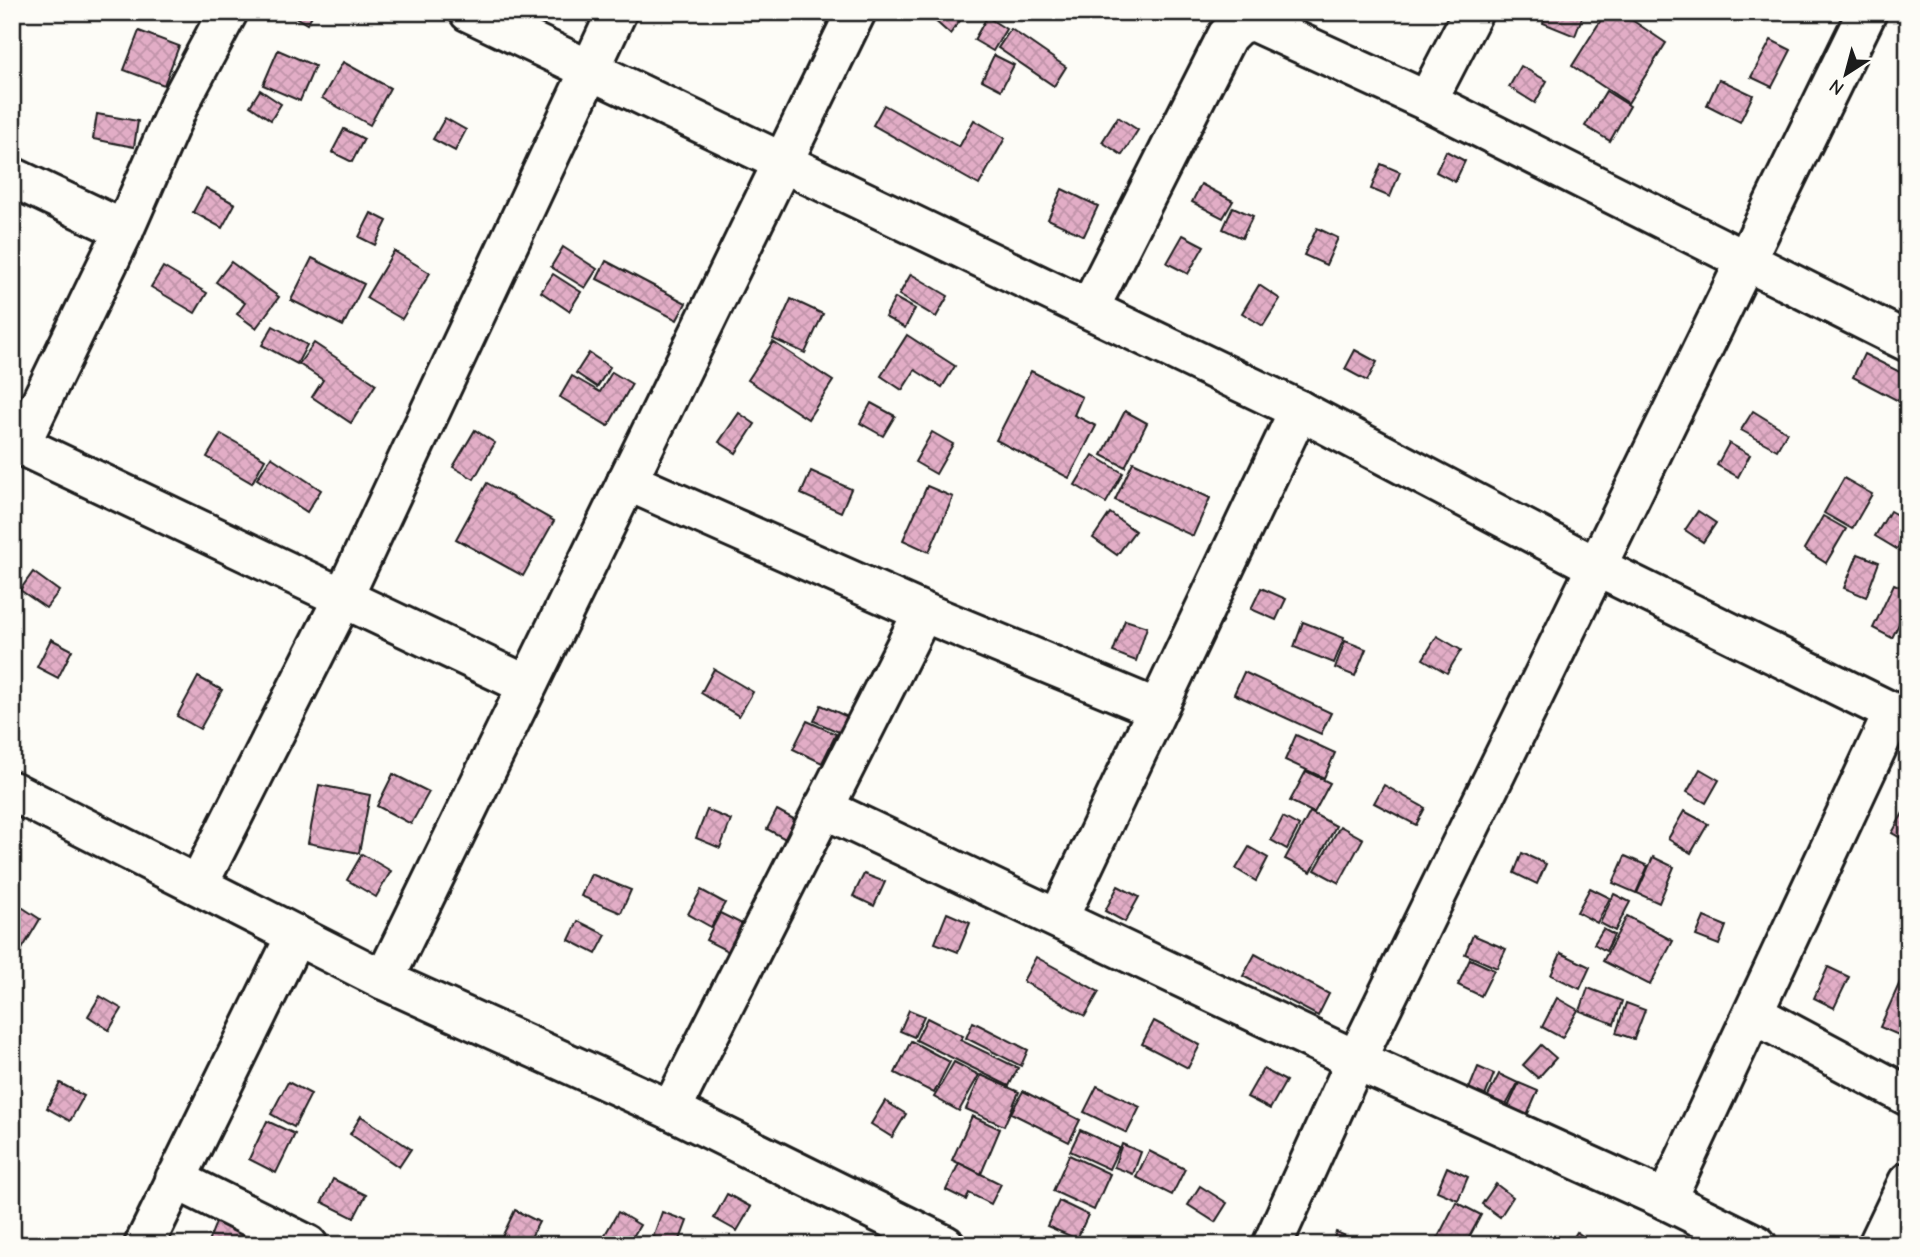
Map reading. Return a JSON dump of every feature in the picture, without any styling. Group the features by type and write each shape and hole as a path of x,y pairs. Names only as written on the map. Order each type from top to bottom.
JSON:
{"street":[{"path":"228,12 180,102 124,230 16,443 342,600 527,685"},
{"path":"469,12 590,67 1299,410 1597,567 1900,717 1666,1200"},
{"path":"198,885 342,600 617,12"},
{"path":"384,980 856,12"},
{"path":"1427,101 1473,12"},
{"path":"1272,1245 1356,1060 1867,12"},
{"path":"1089,309 1227,36 1238,25 1252,21 1427,101 1908,342"},
{"path":"12,177 124,230"},
{"path":"1059,917 1299,410"},
{"path":"627,481 923,612 1156,708"},
{"path":"671,1110 923,612"},
{"path":"15,800 198,885 384,980 671,1110 879,1231 945,1245"},
{"path":"823,808 1059,917 1356,1060 1666,1200 1757,1245"},
{"path":"144,1245 296,935"},
{"path":"1754,1014 1908,1096"},
{"path":"175,1179 308,1245"},
{"path":"1878,1245 1908,1182"}],"building":[{"path":"287,12 314,12 307,24"},
{"path":"925,12 966,12 966,13 950,34"},
{"path":"1547,12 1584,12 1575,36 1543,23"},
{"path":"1606,12 1620,12 1666,43 1628,103 1572,66"},
{"path":"987,17 1006,29 993,51 974,40"},
{"path":"1011,29 1066,67 1054,86 998,48"},
{"path":"139,31 179,46 164,85 124,70"},
{"path":"1771,40 1791,50 1772,87 1751,77"},
{"path":"278,50 315,66 300,101 263,85"},
{"path":"994,55 1014,65 1001,90 982,80"},
{"path":"343,62 390,88 370,125 322,98"},
{"path":"1521,66 1547,81 1535,103 1509,87"},
{"path":"1719,79 1753,95 1740,122 1707,105"},
{"path":"260,90 281,104 271,120 250,106"},
{"path":"1606,91 1630,106 1610,141 1585,126"},
{"path":"884,105 959,147 974,120 1005,138 979,185 873,125"},
{"path":"97,114 138,121 134,147 93,139"},
{"path":"1118,117 1138,130 1122,155 1102,142"},
{"path":"445,118 466,130 455,151 433,139"},
{"path":"344,129 364,139 352,162 332,152"},
{"path":"1446,151 1465,161 1455,182 1436,172"},
{"path":"1381,164 1400,172 1390,197 1371,189"},
{"path":"1201,184 1233,201 1223,218 1192,202"},
{"path":"206,188 235,204 222,228 193,212"},
{"path":"1062,189 1098,206 1084,236 1048,219"},
{"path":"1233,207 1253,216 1242,238 1223,229"},
{"path":"371,213 387,221 375,245 359,237"},
{"path":"1317,228 1338,238 1326,265 1304,255"},
{"path":"1183,235 1204,246 1188,274 1167,263"},
{"path":"563,247 597,269 585,288 551,267"},
{"path":"394,251 430,273 402,319 366,298"},
{"path":"312,258 364,284 343,326 291,300"},
{"path":"606,261 686,303 677,320 597,279"},
{"path":"231,262 279,297 256,328 237,314 245,303 216,282"},
{"path":"163,267 207,293 195,313 151,287"},
{"path":"553,274 581,292 569,311 541,292"},
{"path":"911,274 948,296 936,317 899,295"},
{"path":"1259,285 1280,299 1263,326 1242,313"},
{"path":"895,298 915,309 905,328 885,317"},
{"path":"791,299 823,314 805,353 773,339"},
{"path":"273,326 307,345 297,364 262,345"},
{"path":"907,335 955,366 942,387 915,370 902,390 881,376"},
{"path":"773,342 833,381 808,419 748,380"},
{"path":"314,343 376,384 351,423 312,397 323,380 299,364"},
{"path":"1355,350 1377,362 1367,381 1345,369"},
{"path":"589,353 610,367 597,387 576,373"},
{"path":"1864,354 1908,376 1906,405 1853,377"},
{"path":"1031,371 1082,397 1074,415 1096,426 1069,478 996,440"},
{"path":"612,372 632,384 608,426 560,397 572,376 600,392"},
{"path":"871,403 895,416 883,436 860,423"},
{"path":"1125,411 1147,423 1125,467 1102,455"},
{"path":"1753,411 1787,432 1777,450 1741,430"},
{"path":"739,413 755,424 736,453 719,442"},
{"path":"475,430 495,443 474,479 453,467"},
{"path":"932,432 953,444 936,474 915,462"},
{"path":"221,434 265,459 252,483 207,457"},
{"path":"1729,443 1750,455 1738,477 1717,465"},
{"path":"1093,455 1123,473 1106,503 1075,485"},
{"path":"271,457 321,490 307,512 257,479"},
{"path":"1133,462 1210,498 1193,536 1115,500"},
{"path":"811,471 851,489 841,512 801,494"},
{"path":"1844,478 1872,494 1852,529 1824,513"},
{"path":"487,483 554,521 523,576 456,539"},
{"path":"927,486 953,497 929,552 903,540"},
{"path":"1698,511 1716,523 1703,542 1685,530"},
{"path":"1890,511 1908,521 1908,529 1897,549 1875,536"},
{"path":"1110,513 1135,531 1117,555 1093,538"},
{"path":"1823,516 1846,529 1826,563 1804,549"},
{"path":"1858,554 1879,562 1866,597 1844,588"},
{"path":"33,572 59,591 46,608 20,590"},
{"path":"1894,584 1908,590 1908,606 1892,638 1873,628"},
{"path":"1261,588 1286,599 1276,620 1251,609"},
{"path":"1125,620 1147,627 1136,661 1113,652"},
{"path":"1303,622 1344,638 1334,663 1294,647"},
{"path":"1437,636 1461,650 1447,673 1423,659"},
{"path":"51,639 72,650 58,678 37,667"},
{"path":"1345,641 1366,649 1355,676 1335,668"},
{"path":"714,669 753,692 739,716 701,693"},
{"path":"1244,672 1331,713 1321,734 1234,694"},
{"path":"198,677 222,690 200,729 177,716"},
{"path":"821,705 848,717 841,733 814,721"},
{"path":"807,721 836,734 822,763 793,749"},
{"path":"1296,735 1335,753 1324,778 1285,760"},
{"path":"1700,769 1719,780 1706,803 1687,792"},
{"path":"1306,771 1330,783 1314,813 1290,801"},
{"path":"393,774 429,792 411,824 377,806"},
{"path":"319,785 370,795 359,853 308,843"},
{"path":"1384,785 1425,808 1416,825 1374,803"},
{"path":"707,810 731,820 720,848 696,838"},
{"path":"777,810 801,823 791,842 767,829"},
{"path":"1684,811 1708,824 1691,853 1668,839"},
{"path":"1310,812 1336,826 1311,872 1285,859"},
{"path":"1903,813 1908,815 1908,842 1892,833"},
{"path":"1283,817 1299,826 1287,849 1271,840"},
{"path":"1340,826 1363,839 1339,883 1315,870"},
{"path":"1249,847 1268,858 1256,881 1236,869"},
{"path":"1522,853 1546,864 1537,884 1514,873"},
{"path":"362,854 391,871 376,897 347,880"},
{"path":"1625,856 1648,866 1636,893 1613,883"},
{"path":"1653,857 1674,867 1659,903 1637,893"},
{"path":"591,874 631,890 621,913 581,896"},
{"path":"864,874 885,882 874,906 853,896"},
{"path":"1118,886 1139,897 1125,922 1105,911"},
{"path":"1590,888 1610,898 1597,923 1577,912"},
{"path":"701,890 725,903 711,927 688,914"},
{"path":"1614,894 1630,902 1615,931 1600,923"},
{"path":"20,906 40,919 21,951 12,946 12,919"},
{"path":"720,913 748,927 733,954 706,940"},
{"path":"947,913 970,923 958,952 935,943"},
{"path":"1627,916 1673,941 1650,985 1603,961"},
{"path":"1704,917 1726,926 1719,945 1696,936"},
{"path":"578,921 606,935 596,954 569,940"},
{"path":"1603,929 1614,935 1606,951 1594,944"},
{"path":"1473,935 1506,949 1497,968 1465,954"},
{"path":"1561,953 1590,967 1580,989 1551,975"},
{"path":"1255,954 1329,994 1318,1016 1243,976"},
{"path":"1036,957 1099,992 1085,1016 1023,981"},
{"path":"1470,959 1494,970 1481,996 1458,985"},
{"path":"1828,967 1849,977 1834,1008 1814,998"},
{"path":"1900,982 1908,985 1908,1039 1880,1027"},
{"path":"1588,988 1622,1001 1614,1024 1580,1011"},
{"path":"100,996 122,1009 109,1030 88,1016"},
{"path":"1557,998 1578,1010 1562,1038 1542,1027"},
{"path":"1626,1003 1645,1010 1634,1039 1616,1033"},
{"path":"909,1010 924,1016 914,1037 900,1031"},
{"path":"927,1018 963,1036 960,1040 1018,1068 1009,1086 916,1040"},
{"path":"1154,1021 1200,1045 1188,1068 1142,1044"},
{"path":"973,1022 1028,1050 1021,1066 966,1038"},
{"path":"911,1041 950,1062 934,1093 895,1073"},
{"path":"1541,1045 1556,1058 1538,1078 1523,1065"},
{"path":"954,1062 979,1075 959,1111 934,1097"},
{"path":"1478,1067 1494,1074 1483,1101 1467,1094"},
{"path":"1263,1069 1286,1081 1270,1109 1247,1097"},
{"path":"1499,1074 1518,1083 1504,1109 1486,1100"},
{"path":"981,1075 1019,1092 1004,1126 966,1109"},
{"path":"288,1082 311,1094 294,1127 271,1114"},
{"path":"60,1083 84,1096 70,1121 47,1108"},
{"path":"1519,1083 1538,1091 1526,1118 1507,1109"},
{"path":"1097,1086 1140,1107 1127,1133 1084,1112"},
{"path":"1023,1091 1080,1120 1069,1142 1011,1113"},
{"path":"885,1101 906,1114 892,1137 871,1124"},
{"path":"361,1116 411,1149 399,1167 350,1134"},
{"path":"972,1116 1000,1129 981,1174 952,1160"},
{"path":"267,1121 295,1134 276,1173 249,1159"},
{"path":"1080,1130 1119,1148 1109,1169 1070,1151"},
{"path":"1122,1144 1141,1152 1133,1174 1114,1167"},
{"path":"1149,1151 1185,1169 1172,1195 1136,1177"},
{"path":"1069,1155 1110,1174 1094,1210 1053,1191"},
{"path":"959,1163 1001,1184 991,1204 969,1193 966,1200 946,1190"},
{"path":"1447,1167 1468,1177 1458,1200 1437,1191"},
{"path":"333,1179 366,1195 354,1218 322,1202"},
{"path":"1496,1184 1513,1197 1500,1217 1482,1204"},
{"path":"1200,1186 1227,1203 1215,1222 1188,1205"},
{"path":"727,1194 751,1207 737,1231 714,1218"},
{"path":"1059,1201 1088,1215 1077,1239 1047,1226"},
{"path":"1456,1202 1481,1215 1465,1245 1434,1245"},
{"path":"515,1210 539,1222 527,1245 503,1245 499,1243"},
{"path":"618,1212 640,1225 628,1245 614,1245 603,1238"},
{"path":"662,1212 687,1221 678,1245 653,1237"},
{"path":"219,1215 247,1228 240,1245 207,1245"},
{"path":"1336,1232 1360,1242 1358,1245 1331,1245"},
{"path":"1577,1232 1595,1245 1569,1245"},
{"path":"449,1237 465,1245 445,1245"}]}
